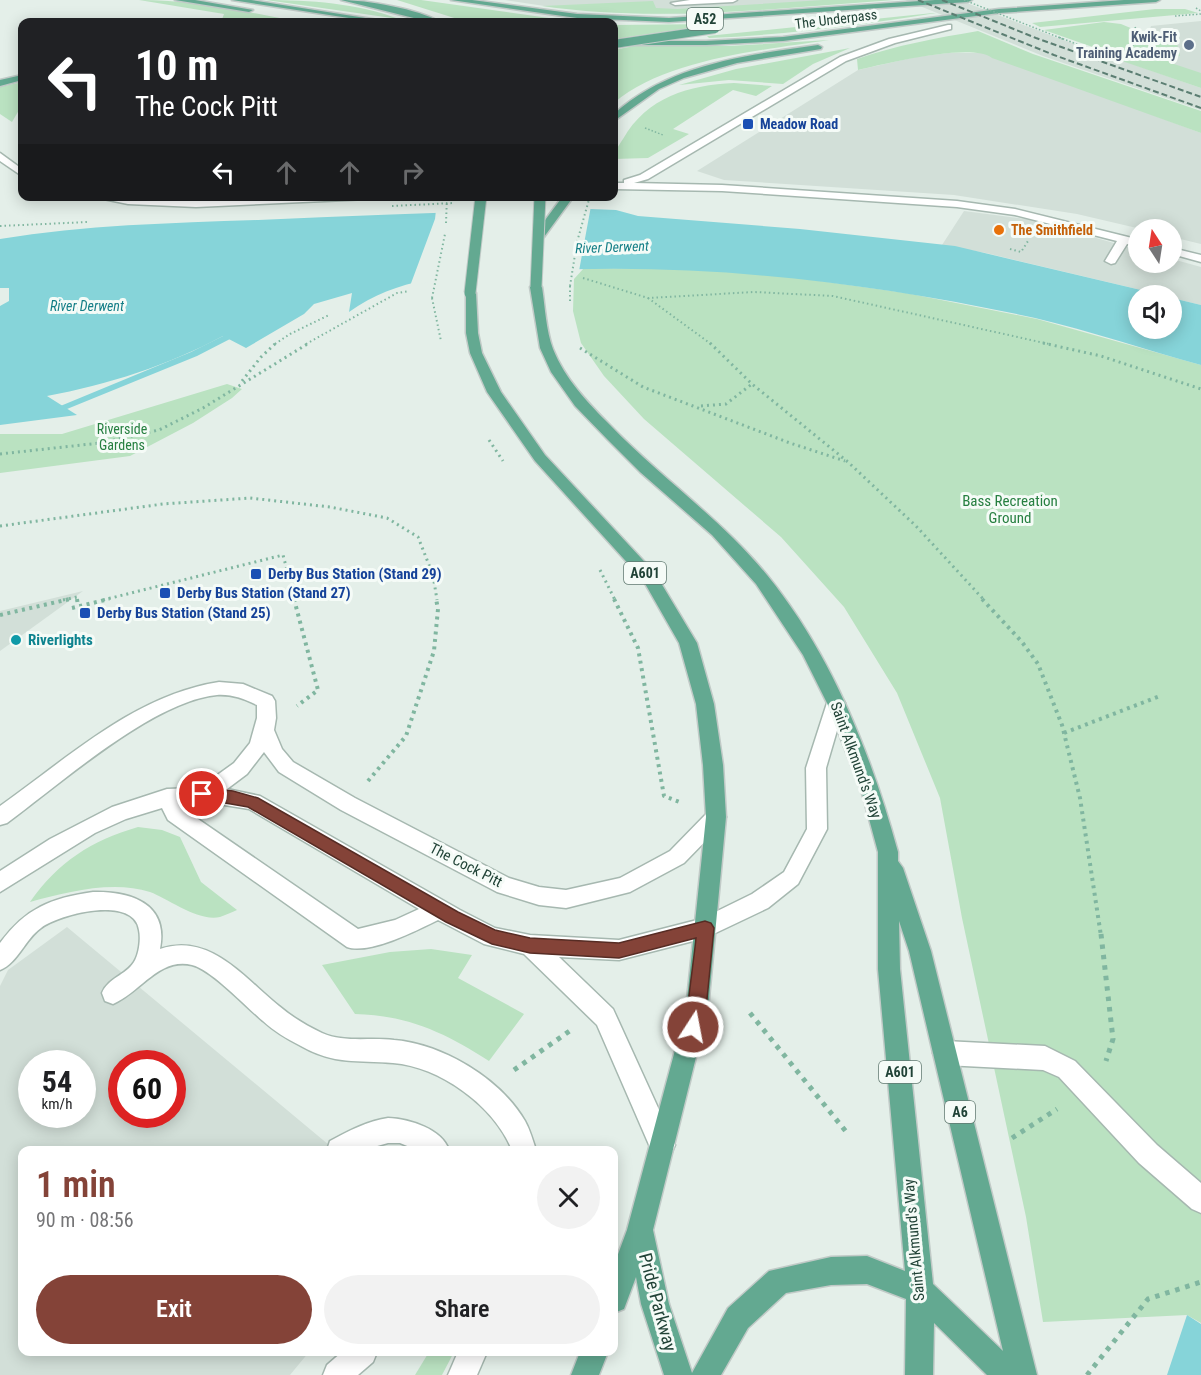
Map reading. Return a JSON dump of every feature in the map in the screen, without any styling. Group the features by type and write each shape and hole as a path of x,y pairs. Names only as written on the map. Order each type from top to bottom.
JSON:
{"main road":[{"path":"179,0 296,18"},
{"path":"236,0 360,18"},
{"path":"345,0 397,10 423,18"},
{"name":"A52","path":"455,0 577,16 669,20 913,6 966,0"},
{"path":"480,0 498,5"},
{"name":"A52","path":"1097,4 1156,0"},
{"path":"874,38 1097,4"},
{"name":"The Underpass","path":"618,44 783,39 999,11 1097,4"},
{"path":"795,21 913,6"},
{"path":"618,43 720,29"},
{"path":"618,115 639,97 673,79 726,64 828,45"},
{"path":"0,83 18,79"},
{"name":"A601","path":"480,201 470,293 472,333 483,372 516,426 540,458 649,577 688,643 705,704 713,765 716,817 697,1009 640,1230 618,1288"},
{"name":"A601","path":"540,201 540,235"},
{"path":"540,235 565,201"},
{"name":"Saint Alkmund's Way","path":"540,235 536,287 546,348 558,372 580,403 613,437 645,469 718,531 762,580 811,653 836,703 872,793 888,852 889,969 904,1106 920,1291 919,1375"},
{"name":"A6","path":"888,852 920,951 1023,1375"},
{"name":"Pride Parkway","path":"640,1230 655,1304 678,1375"},
{"path":"705,1375 738,1318 778,1281 831,1271 867,1270 920,1291 1008,1375"},
{"path":"585,1375 592,1356"}],"street":[{"path":"675,3 733,0"},
{"path":"618,184 666,173 843,59 892,41 956,26"},
{"path":"0,156 18,170"},
{"path":"618,177 636,170 666,173 722,188"},
{"path":"618,185 722,188 898,199 992,208 1128,240"},
{"path":"129,201 143,203 179,201"},
{"path":"1111,261 1124,239"},
{"path":"1182,254 1201,259"},
{"name":"The Cock Pitt","path":"0,817 110,736 155,707 203,691 230,689 252,692 266,701 268,718 265,731 249,762 224,782 202,794"},
{"name":"The Cock Pitt","path":"0,883 102,820 144,803 167,797 202,794 233,797 253,802 492,937 530,945 619,950 705,928 760,901 791,878 817,829 816,768 836,703"},
{"name":"The Cock Pitt","path":"265,731 274,753 286,767 348,804 504,886 539,896 567,899 623,886 677,857 716,817"},
{"path":"167,797 175,814 355,940 399,929 440,909"},
{"path":"0,960 33,921 55,910 106,900 132,905 147,918 152,940 143,969"},
{"name":"The Cock Pitt","path":"530,945 572,982 605,1017 662,1145"},
{"path":"113,993 143,969 170,956 193,955 215,967 280,1021 315,1041 340,1051 404,1052 434,1061 493,1100 517,1130 523,1146"},
{"path":"945,1053 1045,1058 1067,1069 1148,1154 1201,1200"},
{"path":"346,1146 366,1135 394,1129 413,1133 431,1146"},
{"path":"337,1375 358,1356"},
{"path":"462,1375 471,1356"}],"path":[{"path":"966,0 1063,39"},
{"path":"1196,8 1201,10"},
{"path":"1063,39 1058,37 1106,53 1118,54 1129,50 1140,38 1136,28 1131,24"},
{"path":"645,128 660,134"},
{"path":"444,347 432,298 446,230 447,201"},
{"path":"570,306 570,286 580,225 588,201"},
{"path":"584,278 648,298 710,343 752,384 848,462 916,526 1022,642 1038,664 1064,733 1080,798 1100,924 1113,1040 1104,1065 1087,1089 1012,1138"},
{"path":"0,454 100,443 159,430 203,408 312,341 398,293 409,291"},
{"path":"648,298 754,292 833,296 1101,356 1201,388"},
{"path":"240,385 266,350 289,333 329,315"},
{"path":"576,339 580,347 619,375 652,392 848,462"},
{"path":"694,406 726,404 752,384"},
{"path":"485,432 495,451 511,469"},
{"path":"0,526 163,504 250,498 330,507 387,518 418,537 433,575 438,609 434,651 406,736"},
{"path":"72,608 283,555 318,690 265,731"},
{"path":"599,568 638,648 664,796 716,817"},
{"path":"0,615 77,597 78,606"},
{"path":"1064,733 1160,696"},
{"path":"750,1013 848,1134"},
{"path":"511,1072 577,1026"},
{"path":"1087,1375 1148,1299 1201,1282"}],"shaded area":[{"path":"505,0 842,0 684,14 624,13 551,7"},
{"path":"905,0 959,0 1055,37 1201,88 1201,110 1043,56"},
{"path":"1201,21 1201,83 1140,62 1151,26"},
{"path":"948,53 987,53 1201,133 1201,244 1182,239 1182,219 1128,219 1128,226 1077,214 954,195 724,180 697,171 858,70 916,57"},
{"path":"964,211 1034,220 1128,247 1128,273 1182,273 1182,262 1201,267 1201,305 1182,300 1182,285 1128,285 1128,287 986,253 942,245"},
{"name":"Riverlights","path":"83,591 0,651 0,611"},
{"path":"67,927 330,1146 18,1146 18,1356 306,1356 290,1375 0,1375 0,986 8,970"}],"green space":[{"path":"139,0 200,4 278,18 222,18 224,14"},
{"path":"266,0 333,3 366,9 396,18"},
{"path":"397,0 421,0 549,18 454,18"},
{"path":"823,0 894,0 674,14 586,11 542,6 653,1 656,8 678,9"},
{"path":"1155,9 1185,9 1198,13 1040,27 1032,23"},
{"path":"936,13 794,32 737,37 709,38 707,36"},
{"path":"1104,22 1121,24 1133,29 1135,37 1175,35 1180,56 1174,57 1174,64 1201,73 1201,88 1119,60 1113,52 1107,52 1044,30"},
{"path":"716,24 618,38 618,25"},
{"path":"978,31 1033,54 1201,111 1201,133 982,54 948,53 858,70 857,59 872,54 917,42"},
{"path":"829,40 745,53 687,66 635,88 618,100 618,49 639,45 730,46"},
{"path":"850,48 813,64 783,84 729,80 679,85 736,69"},
{"path":"18,83 18,112 12,122 0,114 0,87"},
{"path":"717,84 772,86 756,96 733,90 673,129 689,134 648,158 618,159 618,148 633,125 657,103 685,91"},
{"name":"Bass Recreation Ground","path":"584,268 687,269 785,276 906,293 1037,319 1201,365 1201,1323 1187,1315 1043,1322 1026,1217 962,918 940,798 897,693 844,607 781,537 644,419 604,376 581,343 573,311 574,279"},
{"name":"Riverside Gardens","path":"227,384 242,389 193,423 130,456 0,473 0,434 62,434"},
{"path":"138,827 162,830 180,837 201,882 237,910 211,918 193,913 150,892 121,887 74,891 30,902 52,875 77,854 105,839"},
{"path":"431,949 472,955 458,978 524,1014 489,1061 425,1027 392,1018 355,1014 322,965 390,952"},
{"path":"427,1356 452,1356 442,1375 415,1375"}],"water":[{"name":"River Derwent","path":"616,210 638,216 800,229 955,246 1128,287 1128,339 1182,339 1182,300 1201,305 1201,365 1035,318 911,294 848,285 722,272 659,269 484,273 414,283 370,299 349,312 352,293 314,304 304,314 246,348 223,336 137,373 47,396 77,415 0,425 0,306 9,301 9,288 0,288 0,239 64,231 161,224 424,213"},
{"path":"1187,1315 1201,1324 1201,1375 1167,1375"}],"pier":[{"path":"591,206 579,271 449,278 410,286 435,219 436,210"}],"waterway":[{"path":"63,407 194,354 227,337"}],"railway":[{"path":"918,0 1054,55 1201,108"},
{"path":"942,0 1036,38 1201,97"}],"place":[{"name":"Kwik-Fit Training Academy","path":"1189,45"},
{"name":"Meadow Road","path":"748,124"},
{"name":"The Smithfield","path":"999,230"},
{"name":"Derby Bus Station (Stand 29)","path":"256,574"},
{"name":"Derby Bus Station (Stand 27)","path":"165,593"},
{"name":"Derby Bus Station (Stand 25)","path":"85,613"},
{"name":"Riverlights","path":"16,640"}],"route":[{"path":"202,794 233,797 253,802 452,917 492,937 530,945 619,950 705,928 697,1009 693,1027"}]}
